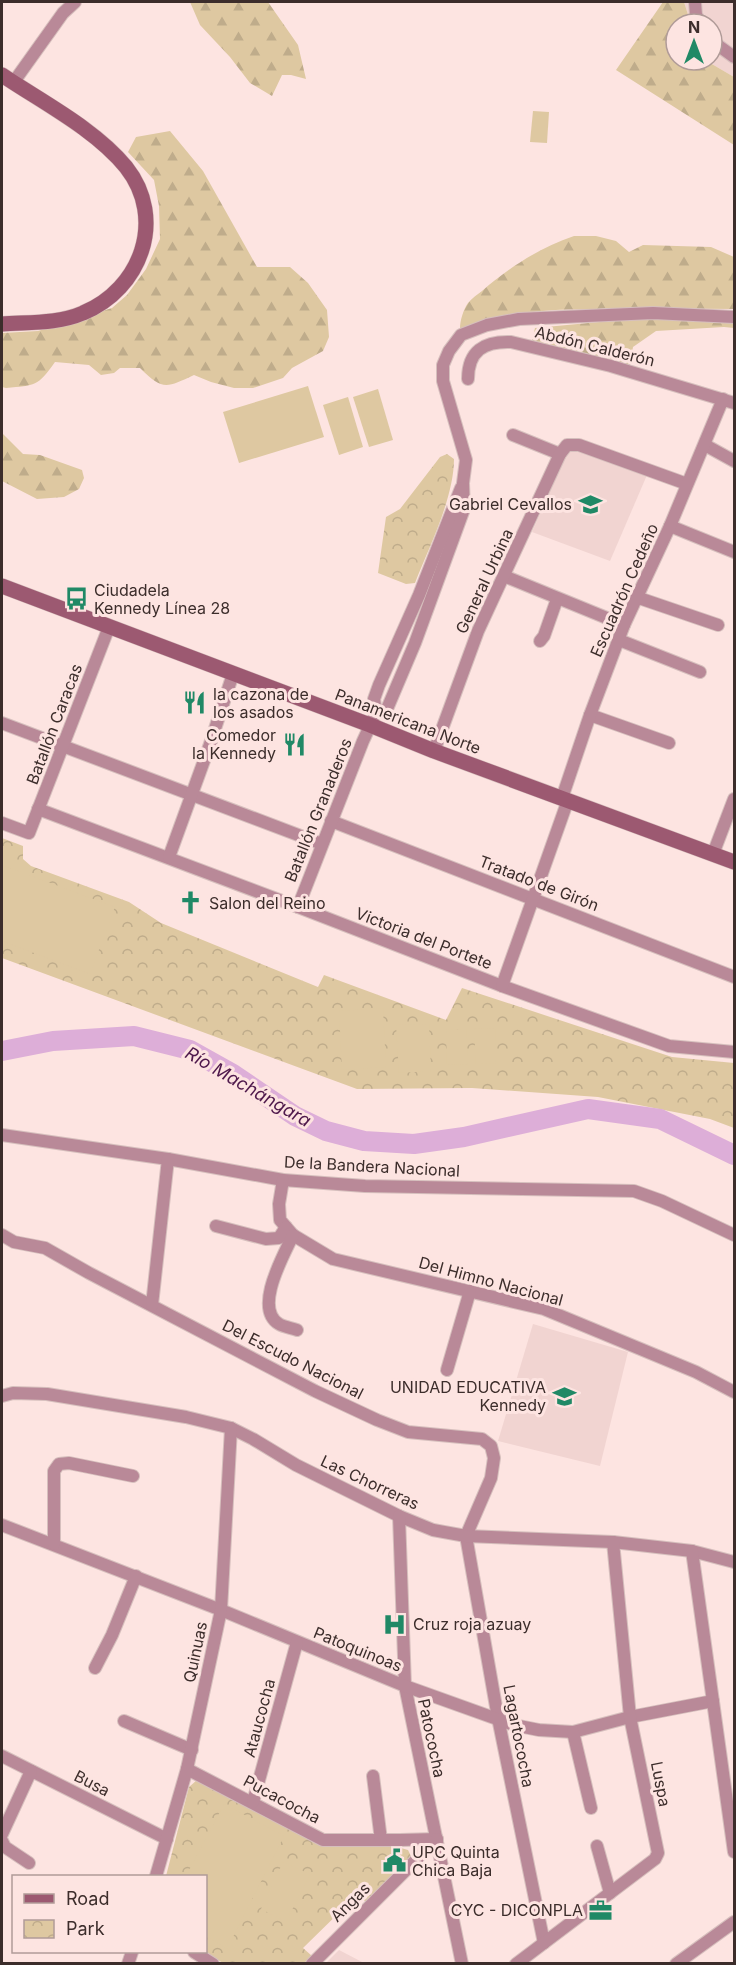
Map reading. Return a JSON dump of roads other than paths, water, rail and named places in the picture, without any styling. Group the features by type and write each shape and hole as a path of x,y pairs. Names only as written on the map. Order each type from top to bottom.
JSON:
{"main road":[{"path":"2,324 63,319 82,314 98,305 133,271 141,255 146,236 143,199 136,182 125,166 84,129 7,79"},
{"name":"Panamericana Norte","path":"2,586 233,674 373,719 434,751 735,862"}],"street":[{"path":"7,79 75,2"},
{"name":"Batallón Granaderos","path":"298,906 373,719 374,699 379,685 419,596 463,483 466,460 443,381 443,365 449,351 461,336 487,325 519,319 653,313 735,317"},
{"name":"Abdón Calderón","path":"468,379 468,365 481,347 498,342 511,342 611,366 729,401"},
{"name":"Escuadrón Cedeño","path":"502,986 565,799 590,715 624,626 705,445 729,401"},
{"path":"513,435 560,454 567,446 579,445 687,484"},
{"path":"705,445 735,461"},
{"name":"General Urbina","path":"434,751 478,631 560,454"},
{"path":"670,526 735,552"},
{"path":"504,576 624,626"},
{"path":"636,597 718,625"},
{"path":"540,641 544,636 557,598"},
{"name":"Batallón Caracas","path":"2,823 29,833 109,627"},
{"path":"619,640 700,672"},
{"path":"169,857 233,674"},
{"path":"590,715 669,742"},
{"path":"2,723 322,844"},
{"path":"713,854 735,799"},
{"name":"Victoria del Portete","path":"38,809 298,906 502,986 669,1046 735,1052"},
{"name":"Tratado de Girón","path":"331,821 735,977"},
{"name":"De la Bandera Nacional","path":"2,1135 168,1159 283,1180 365,1186 634,1191 662,1201 735,1235"},
{"path":"152,1305 168,1159"},
{"path":"283,1180 279,1204 280,1220 290,1231"},
{"path":"216,1226 266,1239 279,1238 290,1231"},
{"path":"290,1231 271,1286 269,1302 272,1315 278,1323 297,1330"},
{"name":"Del Himno Nacional","path":"290,1231 333,1259 544,1309 696,1372 735,1392"},
{"name":"Del Escudo Nacional","path":"2,1235 14,1242 45,1248 315,1391 377,1420 408,1432 473,1438 488,1442 494,1458 491,1478 466,1536"},
{"path":"447,1370 470,1291"},
{"name":"Las Chorreras","path":"2,1396 13,1393 47,1394 186,1417 231,1428 296,1465 399,1516 433,1530 466,1536 613,1542 692,1551 735,1562"},
{"name":"Quinuas","path":"156,1875 192,1750 221,1610 231,1428"},
{"path":"54,1544 54,1471 59,1464 69,1463 133,1476"},
{"name":"Patococha","path":"399,1516 405,1686 462,1964"},
{"name":"Patoquinoas","path":"2,1525 136,1576 405,1686 514,1725 539,1730 573,1732 630,1717 713,1701"},
{"name":"Lagartococha","path":"466,1536 498,1718 544,1943"},
{"name":"Luspa","path":"516,1964 655,1859 657,1853 630,1717 613,1542"},
{"path":"692,1551 735,1851"},
{"path":"95,1668 112,1635 136,1576"},
{"name":"Ataucocha","path":"253,1802 297,1642"},
{"path":"124,1721 192,1750"},
{"path":"573,1732 591,1808"},
{"name":"Busa","path":"2,1756 167,1839"},
{"name":"Pucacocha","path":"187,1769 323,1840 437,1839"},
{"path":"2,1834 32,1771"},
{"path":"373,1776 381,1840"},
{"name":"Angas","path":"312,1964 437,1839"},
{"path":"2,1841 5,1847 29,1863"},
{"path":"597,1845 610,1893"},
{"path":"676,1964 735,1922"},
{"path":"196,1953 213,1964"}],"waterway":[{"name":"Río Machángara","path":"2,1051 53,1041 134,1036 190,1050 233,1074 295,1116 326,1131 364,1141 414,1144 464,1137 588,1109 660,1119 734,1155"}],"place":[{"name":"Gabriel Cevallos","path":"590,504"},
{"name":"Ciudadela Kennedy Línea 28","path":"76,599"},
{"name":"la cazona de los asados","path":"195,703"},
{"name":"Comedor la Kennedy","path":"294,744"},
{"name":"Salon del Reino","path":"191,903"},
{"name":"UNIDAD EDUCATIVA Kennedy","path":"564,1396"},
{"name":"Cruz roja azuay","path":"395,1624"},
{"name":"UPC Quinta Chica Baja","path":"394,1861"},
{"name":"CYC - DICONPLA","path":"601,1910"}]}
